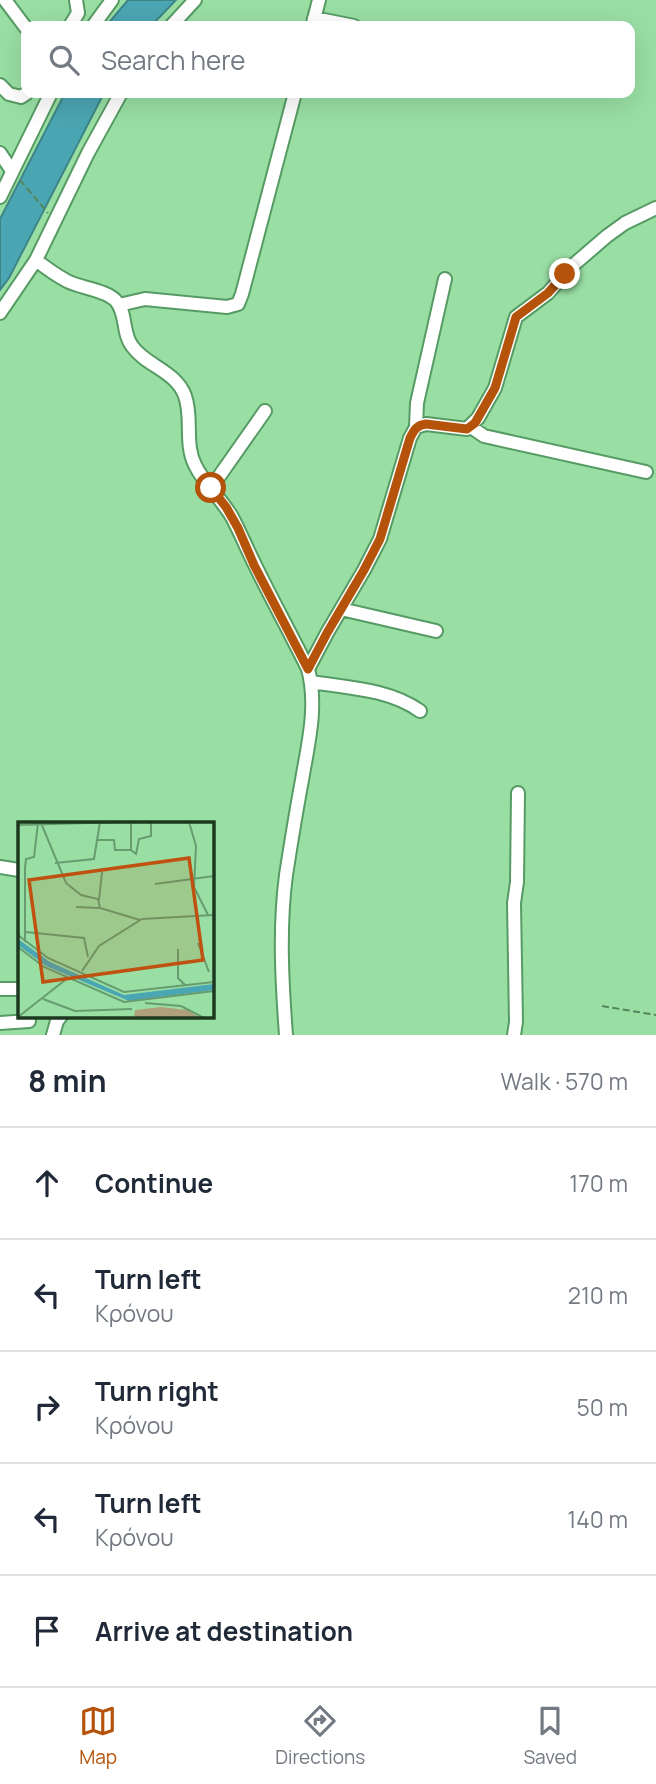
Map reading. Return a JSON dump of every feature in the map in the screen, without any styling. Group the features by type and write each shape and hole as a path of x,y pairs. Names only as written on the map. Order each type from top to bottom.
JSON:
{"street":[{"path":"5,0 21,22"},
{"path":"73,21 78,13 76,0"},
{"path":"97,21 112,0"},
{"path":"176,21 195,0"},
{"path":"313,21 319,0"},
{"path":"0,85 9,94 21,97"},
{"path":"0,197 48,98"},
{"path":"0,313 36,260 118,98"},
{"path":"119,305 145,299 227,307 238,303 294,98"},
{"path":"0,153 12,171"},
{"path":"416,427 426,424 467,429 471,427 495,388 518,315 548,293 571,267 607,236 632,218 656,208"},
{"path":"36,260 65,280 110,296 119,305 131,345 179,384 188,405 192,458 238,528 310,676 311,730 284,902 282,943 286,1035"},
{"path":"310,676 341,609 380,539 410,438 416,427 417,403 445,279"},
{"path":"211,488 265,411"},
{"path":"471,427 484,436 646,472"},
{"path":"341,609 436,631"},
{"path":"310,676 391,696 420,710"},
{"path":"514,1035 514,903 517,882 518,793"},
{"path":"0,867 18,870"},
{"path":"0,989 18,989"},
{"path":"53,1035 59,1018"},
{"path":"0,1023 29,1021"}],"path":[{"path":"12,171 56,222"},
{"path":"602,1006 656,1015"}],"water":[{"path":"128,0 176,0 156,21 110,21"},
{"path":"62,98 101,98 9,278 0,290 0,219"}],"route":[{"path":"211,488 238,528 254,565 308,669 380,539 410,438 416,427 426,424 467,429 475,423 495,388 516,317 554,288 565,274"}]}
